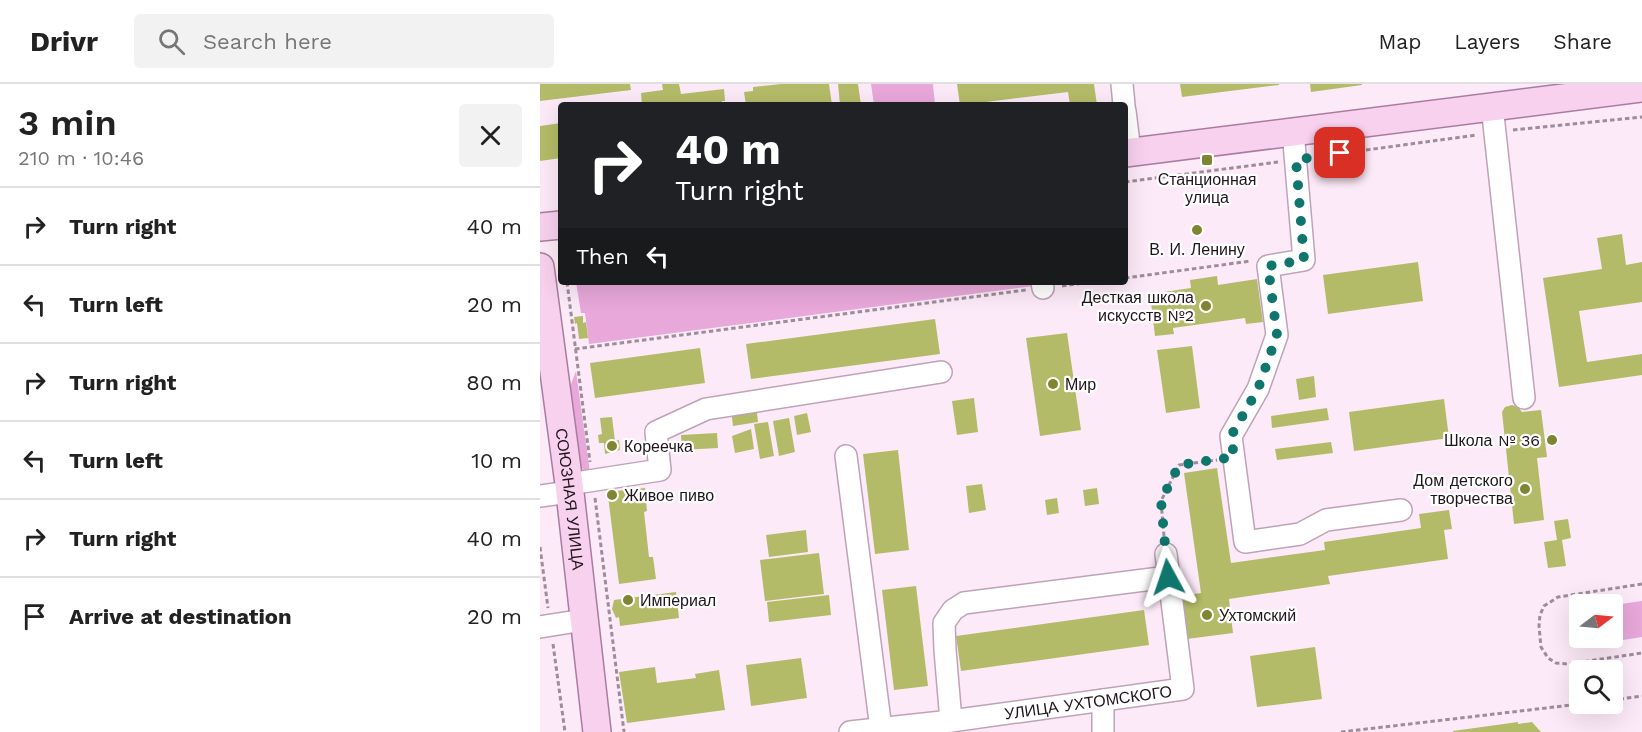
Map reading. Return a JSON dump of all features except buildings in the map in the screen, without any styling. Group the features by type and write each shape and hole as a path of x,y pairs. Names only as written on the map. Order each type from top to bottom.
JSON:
{"main road":[{"path":"1128,152 1293,131 1494,119 1642,88"},
{"path":"540,228 558,225"},
{"name":"СОЮЗНАЯ УЛИЦА","path":"540,267 577,485 584,620 597,732"}],"street":[{"path":"1122,84 1124,102"},
{"path":"1494,119 1524,398"},
{"path":"1293,131 1304,260 1268,266 1277,335 1258,389 1231,436 1245,542 1300,534 1326,520 1401,510"},
{"path":"540,496 577,485 660,470 656,432 706,409 941,372"},
{"path":"846,456 881,729"},
{"name":"УЛИЦА УХТОМСКОГО","path":"850,732 951,721 1183,689 1166,554"},
{"path":"951,721 944,622 953,610 964,603 1168,577"},
{"path":"540,627 584,620"},
{"path":"1103,700 1103,732"}],"path":[{"path":"1128,182 1296,160 1494,119 1642,117"},
{"path":"1128,278 1255,261"},
{"path":"567,285 575,349 577,485 624,732"},
{"path":"575,349 1043,285"},
{"path":"1166,554 1161,501 1179,465 1234,457"},
{"path":"1642,584 1558,597 1544,606 1539,626 1541,647 1548,658 1556,663 1568,664 1642,653"},
{"path":"1623,699 1642,696"},
{"path":"1341,732 1569,705"}],"shaded area":[{"path":"871,84 933,84 935,102 874,102"},
{"path":"576,285 1034,285 589,344 585,313 581,313"},
{"path":"576,371 590,473 584,471 580,465 570,387"},
{"path":"1642,601 1642,637 1623,640 1623,604"}],"place":[{"name":"Станционная улица","path":"1207,160"},
{"name":"В. И. Ленину","path":"1197,230"},
{"name":"Десткая школа искусств №2","path":"1206,306"},
{"name":"Мир","path":"1053,384"},
{"name":"Школа № 36","path":"1552,440"},
{"name":"Кореечка","path":"612,446"},
{"name":"Дом детского творчества","path":"1525,489"},
{"name":"Живое пиво","path":"612,495"},
{"name":"Империал","path":"628,600"},
{"name":"Ухтомский","path":"1207,615"}],"route":[{"path":"1168,577 1161,501 1179,465 1234,457 1231,436 1258,389 1277,335 1268,266 1304,260 1296,160 1340,153"}]}
